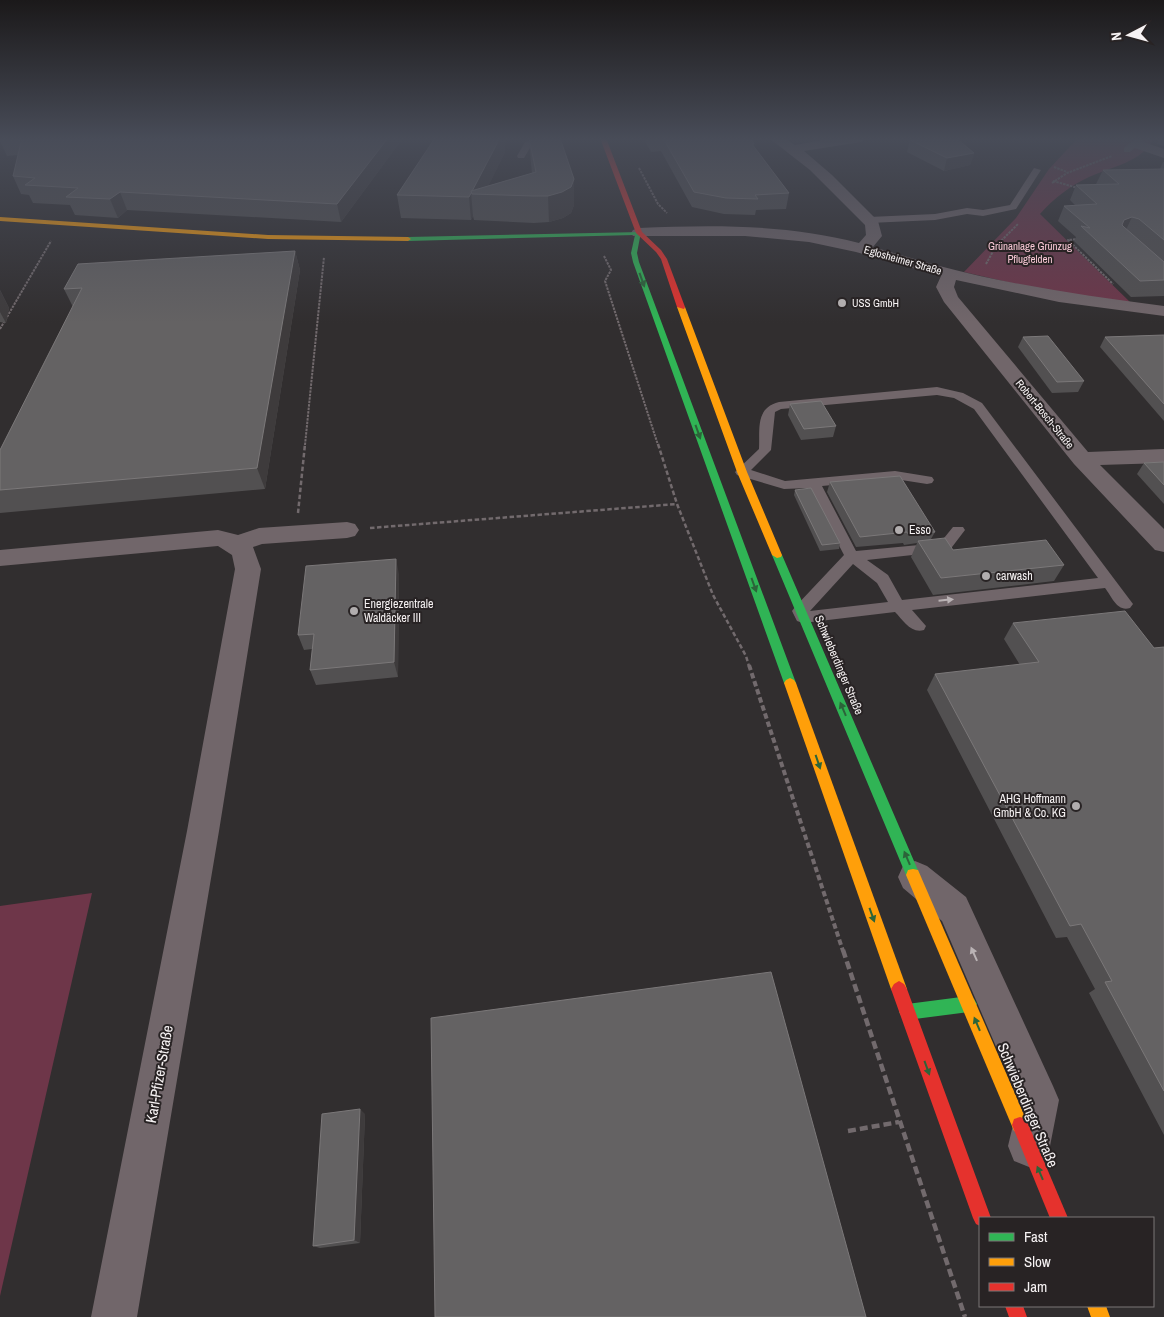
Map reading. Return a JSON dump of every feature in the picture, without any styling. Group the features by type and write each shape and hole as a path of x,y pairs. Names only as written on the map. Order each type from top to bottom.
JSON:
{"main road":[{"name":"Schwieberdinger Straße","path":"626,199 639,233 659,251 664,260 676,334 799,706 982,1217"},
{"path":"0,218 267,237 339,239 484,238 639,233"},
{"name":"Schwieberdinger Straße","path":"639,233 634,252 636,262 676,334 742,472 1059,1217"},
{"path":"907,1012 969,1004"}],"street":[{"path":"847,199 873,224 874,236 862,249"},
{"name":"Eglosheimer Straße","path":"639,233 695,230 760,231 810,238 862,249 974,280 1070,299 1164,310"},
{"name":"Robert-Bosch-Straße","path":"950,274 946,287 950,298 1082,459 1164,544"},
{"path":"1082,459 1164,456"},
{"path":"0,558 200,538 218,538 235,545 259,536 347,530"},
{"name":"Karl-Pfizer-Straße","path":"114,1317 203,831 248,569 243,551 235,545"},
{"path":"915,877 954,909 1038,1100 1029,1146"}],"lane":[{"path":"869,220 935,217 967,211 983,213 1013,207 1018,199"},
{"path":"928,480 894,475 784,485 742,472 765,450 768,413 771,409 778,406 938,391 951,392 964,397 978,406 1125,604"},
{"path":"813,483 852,556 883,579 898,606 918,626"},
{"path":"802,614 852,556 944,548 958,530"},
{"path":"802,614 898,606 1108,582"}],"path":[{"path":"656,199 668,213"},
{"path":"974,280 984,268 996,246 1019,223"},
{"path":"0,329 54,237"},
{"path":"1087,239 1068,240 1136,307"},
{"path":"604,256 611,270 604,281 677,504 714,595 746,656 965,1317"},
{"path":"296,533 324,258"},
{"path":"347,530 677,504"},
{"path":"848,1131 899,1122"}],"green space":[{"name":"Grünanlage Grünzug Pflugfelden","path":"1028,199 1055,199 1040,214 1131,303 1055,293 964,272 1016,218"},
{"path":"92,893 0,1296 0,906"}],"building":[{"path":"255,199 341,199 337,204"},
{"path":"1092,199 1164,199 1164,240 1139,219 1132,217 1124,220 1122,225 1164,262 1164,280 1140,281 1081,226 1090,228 1064,206 1097,204"},
{"path":"295,251 257,468 0,490 0,450 82,288 64,289 78,264"},
{"path":"1164,335 1164,404 1105,337"},
{"path":"1048,336 1084,381 1057,382 1023,337"},
{"path":"821,401 836,426 804,429 790,404"},
{"path":"1164,462 1164,485 1144,463"},
{"path":"900,476 935,532 908,534 907,532 860,537 830,482"},
{"path":"811,488 840,543 822,545 795,490"},
{"path":"945,538 953,550 1046,540 1064,565 941,578 918,541"},
{"name":"Energiezentrale Waldäcker III","path":"396,559 394,662 310,670 314,634 298,635 306,566"},
{"name":"AHG Hoffmann GmbH & Co. KG","path":"1125,611 1154,648 1164,647 1164,1091 1105,982 1112,981 1081,924 1070,926 935,674 1039,662 1013,623"},
{"path":"771,972 866,1317 435,1317 431,1018"},
{"path":"360,1109 354,1240 313,1246 322,1114"}],"traffic: fast":[{"path":"408,239 639,233"},
{"path":"639,233 634,253 636,262 790,683"},
{"path":"777,555 913,875"},
{"path":"907,1012 969,1004"}],"traffic: slow":[{"path":"0,219 268,237 408,239"},
{"path":"681,307 742,472 777,555"},
{"path":"790,683 899,989"},
{"path":"913,875 1020,1125"},
{"path":"1096,1307 1101,1317"}],"traffic: jam":[{"path":"626,199 639,233 659,251 664,259 681,307"},
{"path":"899,989 982,1217"},
{"path":"1020,1125 1059,1217"},
{"path":"1014,1307 1018,1317"}],"place":[{"name":"USS GmbH","path":"842,303"},
{"name":"Esso","path":"899,530"},
{"name":"carwash","path":"986,576"},
{"name":"Energiezentrale Waldäcker III","path":"354,611"},
{"name":"AHG Hoffmann GmbH & Co. KG","path":"1076,806"}]}
